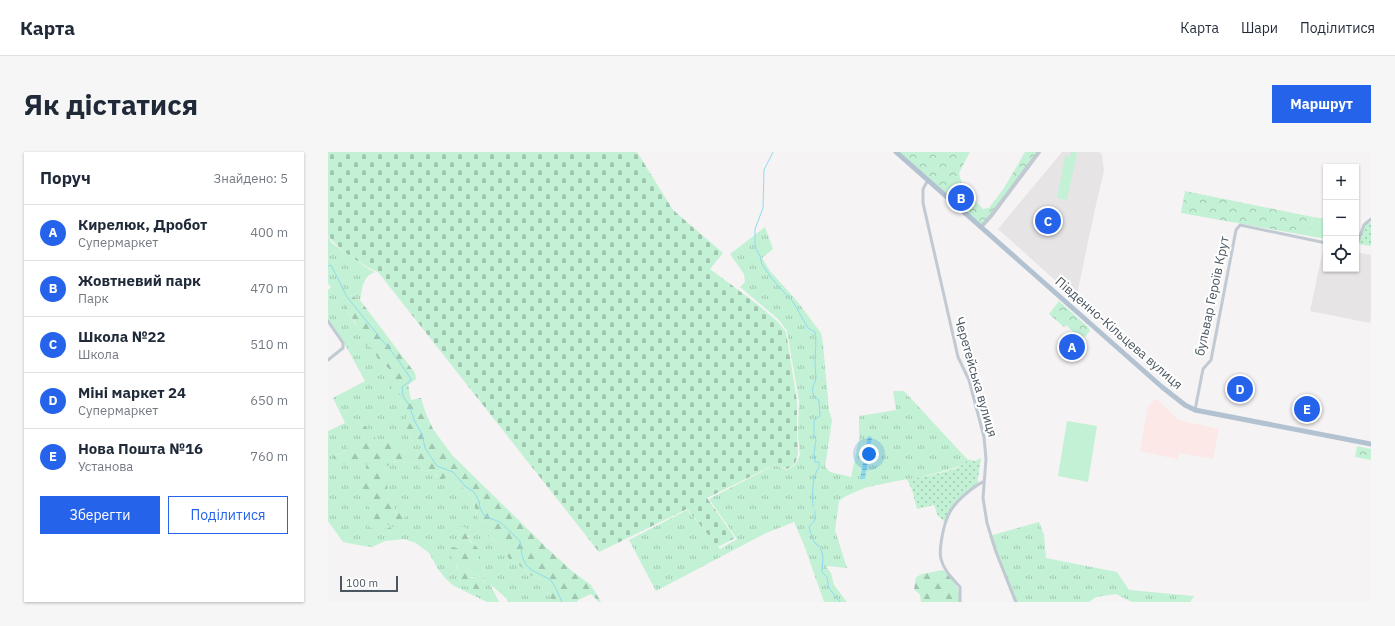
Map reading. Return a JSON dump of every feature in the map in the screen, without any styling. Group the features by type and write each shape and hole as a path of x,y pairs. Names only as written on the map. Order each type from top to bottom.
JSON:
{"main road":[{"name":"Південно-Кільцева вулиця","path":"896,152 1185,406 1196,410 1371,444"}],"street":[{"path":"981,227 1039,152"},
{"name":"Черетейська вулиця","path":"928,180 923,189 923,203 958,357 969,380 986,455 983,498 987,523 996,552 1016,602"},
{"path":"1359,239 1364,225 1371,219"},
{"name":"бульвар Героїв Крут","path":"1196,410 1203,369 1211,360 1236,230 1240,225 1323,242"},
{"path":"328,321 344,346 328,360"},
{"path":"960,602 960,587 948,574 941,556 940,546 945,524 954,504 977,485 984,482"}],"shaded area":[{"path":"1062,152 1100,152 1102,155 1104,171 1076,299 998,229"},
{"path":"1323,250 1323,272 1359,272 1359,253 1371,255 1370,323 1310,311"},
{"path":"1154,400 1158,400 1178,420 1219,429 1213,459 1180,453 1177,459 1140,451 1148,407"}],"green space":[{"path":"328,152 637,152 673,210 723,253 710,269 757,304 777,321 786,332 797,401 798,454 795,464 787,469 774,465 707,498 735,538 718,547 687,509 599,552 378,272 365,266 337,246 328,235"},
{"path":"896,152 970,152 959,173 963,188 983,209 989,208 1004,188 1025,152 1039,152 981,226"},
{"path":"1071,152 1077,152 1067,200 1057,198 1065,156 1070,157"},
{"path":"1185,191 1313,217 1309,236 1181,213"},
{"path":"1313,217 1323,219 1323,238 1309,236"},
{"path":"1366,221 1371,223 1371,246 1359,244 1363,224"},
{"path":"765,227 773,249 762,258 770,271 797,301 821,333 829,410 832,420 825,467 830,472 851,477 859,439 859,416 896,410 893,391 904,391 967,459 963,465 951,469 921,477 867,487 846,496 839,501 835,530 847,568 827,566 827,568 831,573 834,585 847,602 824,602 804,545 794,522 766,533 656,591 629,540 687,510 720,549 737,539 709,499 775,465 787,470 796,464 800,455 798,437 799,401 787,331 778,319 740,287 745,282 744,274 730,254"},
{"path":"328,236 332,243 368,269 375,272 365,280 360,300 351,296 347,312 357,326 364,340 374,349 378,359 391,370 402,397 401,404 405,408 408,416 405,424 409,437 414,445 421,445 423,450 417,453 406,454 388,440 382,446 375,445 368,435 362,434 363,437 358,446 333,456 352,464 366,463 369,478 369,496 377,532 384,534 386,529 383,527 385,524 389,525 395,522 398,513 394,511 390,505 387,484 391,483 384,471 385,466 394,461 416,464 425,472 431,470 434,472 436,477 449,477 458,483 474,499 478,518 486,526 488,536 503,547 509,559 519,565 530,575 540,579 553,602 508,602 506,598 490,584 499,602 487,602 454,586 438,569 429,553 416,543 404,539 385,541 372,547 343,542 328,521 328,431 345,423 333,398 365,381 347,348 328,321 328,290 331,287 328,283","holes":["457,527 469,536 478,559 466,573 468,578 475,577 477,572 484,568 485,585 460,585 459,573 454,559 460,538 457,536"]},
{"path":"351,296 360,300 415,373 416,379 408,385 411,400 421,398 433,429 452,455 548,549 572,571 591,585 601,602 599,602 591,594 578,600 577,602 553,602 540,579 530,575 519,565 509,559 503,547 488,536 486,526 478,518 474,499 458,483 449,477 439,480 432,471 430,470 425,472 416,464 394,461 390,465 385,466 384,471 390,473 392,483 387,484 389,502 395,504 395,512 398,513 401,509 405,509 408,513 400,524 395,522 389,525 385,524 383,527 386,529 396,526 398,532 395,537 386,538 384,534 377,532 367,525 369,496 362,493 361,481 369,478 366,464 337,464 333,456 346,451 347,447 351,445 358,446 359,440 363,437 362,434 358,432 355,420 358,419 365,426 368,435 375,437 375,445 382,446 388,440 395,439 402,443 400,449 406,454 413,450 417,453 422,450 421,445 414,445 407,432 405,426 406,411 405,408 401,407 402,397 392,388 391,381 394,377 392,373 378,359 374,349 367,346 360,336 355,322 347,312 344,300"},
{"path":"1059,301 1089,328 1090,331 1082,340 1066,325 1064,327 1049,314"},
{"path":"1067,421 1097,426 1088,482 1058,476"},
{"path":"1357,446 1371,449 1371,460 1355,457"},
{"path":"981,458 977,485 956,502 946,523 938,516 934,505 917,509 912,490 907,479 945,472 960,467 967,459 975,461"},
{"path":"1039,522 1044,535 1046,558 1117,572 1129,590 1194,596 1190,602 1132,602 1116,594 1096,597 1089,602 1014,602 989,536"},
{"path":"459,524 461,527 465,527 468,538 478,549 478,559 466,573 468,578 475,578 477,569 484,568 485,589 482,591 460,585 457,565 449,555 451,548 457,548 460,538 457,536 457,527"},
{"path":"943,570 957,587 960,602 921,602 920,595 914,589 916,577 922,574"}],"water":[{"path":"868,436 872,437 865,479 860,479"}],"waterway":[{"path":"773,152 764,170 763,208 755,229 755,247 762,264 772,279 793,302 808,328 815,332 816,378 813,394 819,400 820,416 814,420 814,435 816,440 814,453 815,462 819,462 819,467 814,481 813,506"},
{"path":"328,266 331,265 347,297 399,361 411,379 402,387 403,396 409,405 415,422 422,434 425,448 437,466 453,472 465,486 474,492 484,515 500,522 520,541 526,564 533,571 551,581 555,586 562,602"},
{"path":"815,511 815,520 809,527 812,538 820,547 823,556 822,572 827,577 829,588 840,602"}],"place":[{"name":"Жовтневий парк","path":"961,198"},
{"name":"Школа №22","path":"1048,221"},
{"name":"Кирелюк, Дробот","path":"1072,347"},
{"name":"Міні маркет 24","path":"1240,389"},
{"name":"Нова Пошта №16","path":"1307,409"}]}
